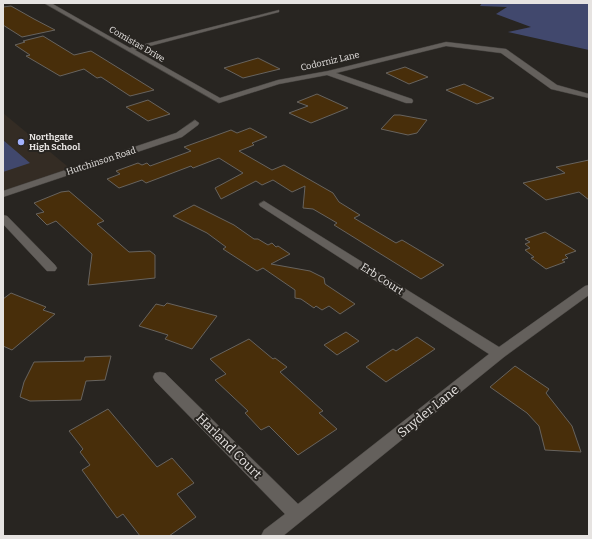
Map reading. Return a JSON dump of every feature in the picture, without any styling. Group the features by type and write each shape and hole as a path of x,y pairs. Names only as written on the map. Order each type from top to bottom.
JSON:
{"street":[{"name":"Comistas Drive","path":"47,3 219,101"},
{"path":"129,50 277,11"},
{"name":"Codorniz Lane","path":"219,101 278,82 328,73 446,44 503,51 554,87 589,96"},
{"path":"328,73 409,101"},
{"name":"Hutchinson Road","path":"3,194 179,135 195,123"},
{"name":"Erb Court","path":"264,204 499,354"},
{"path":"3,218 51,268"},
{"name":"Snyder Lane","path":"270,536 499,354 589,289"},
{"name":"Harland Court","path":"160,376 298,515"}],"shaded area":[{"path":"482,3 589,3 589,50 508,32 531,27 496,14 507,7 480,6"},
{"name":"Northgate High School","path":"3,113 73,171 3,194"},
{"path":"3,140 30,163 3,172"}],"building":[{"path":"11,6 55,30 22,37 3,25 3,7"},
{"path":"43,36 74,55 91,51 154,90 130,96 101,77 97,78 84,69 60,76 26,56 30,55 15,45 25,42 23,41"},
{"path":"258,58 280,69 243,78 224,68"},
{"path":"405,67 428,77 409,84 386,73"},
{"path":"464,84 494,98 477,104 446,90"},
{"path":"317,94 348,108 311,123 289,113 308,106 297,102"},
{"path":"148,100 170,114 148,121 126,107"},
{"path":"394,115 427,120 417,133 408,135 381,129"},
{"path":"250,128 267,137 252,143 254,145 239,151 272,170 284,165 333,193 339,202 360,215 354,218 396,243 402,240 444,265 421,279 334,225 337,223 313,209 303,208 305,186 292,192 273,180 262,185 256,181 221,199 215,188 243,173 219,158 193,168 191,166 146,183 142,180 119,188 107,179 120,174 116,171 138,163 142,165 147,163 150,166 191,151 184,147 231,130 237,133"},
{"path":"589,160 589,200 579,192 546,200 523,183 565,173 556,167"},
{"path":"69,191 104,221 97,224 129,252 150,251 155,255 155,278 88,285 92,254 56,221 47,225 36,214 44,212 34,203 61,192"},
{"path":"194,205 234,225 254,239 258,239 268,245 272,243 276,247 278,246 290,254 271,264 310,271 324,278 325,284 355,304 340,314 329,306 322,310 316,306 314,308 301,299 295,298 295,290 263,268 257,271 223,249 226,247 207,233 173,216"},
{"path":"545,232 576,251 565,255 568,258 562,260 565,262 546,269 531,258 534,257 525,250 530,248 525,244 530,242 525,239"},
{"path":"11,293 46,307 43,310 55,314 12,350 3,346 3,299"},
{"path":"167,303 217,316 192,349 165,339 168,335 139,326 156,304 164,306"},
{"path":"346,332 359,341 337,355 324,345"},
{"path":"417,337 435,349 386,382 366,367 393,349 396,351"},
{"path":"249,339 273,359 275,358 287,367 280,372 323,411 319,413 337,429 298,455 269,426 261,430 245,413 248,411 215,380 226,374 210,359"},
{"path":"111,356 105,380 86,381 81,400 30,401 20,397 24,382 34,362 84,361 85,357"},
{"path":"515,366 549,389 546,393 572,426 581,452 545,450 539,426 527,413 490,387"},
{"path":"108,409 157,467 172,458 194,483 177,494 196,517 169,536 140,536 123,514 117,518 82,470 90,465 80,452 83,449 69,431"}],"place":[{"name":"Northgate High School","path":"21,142"}]}
